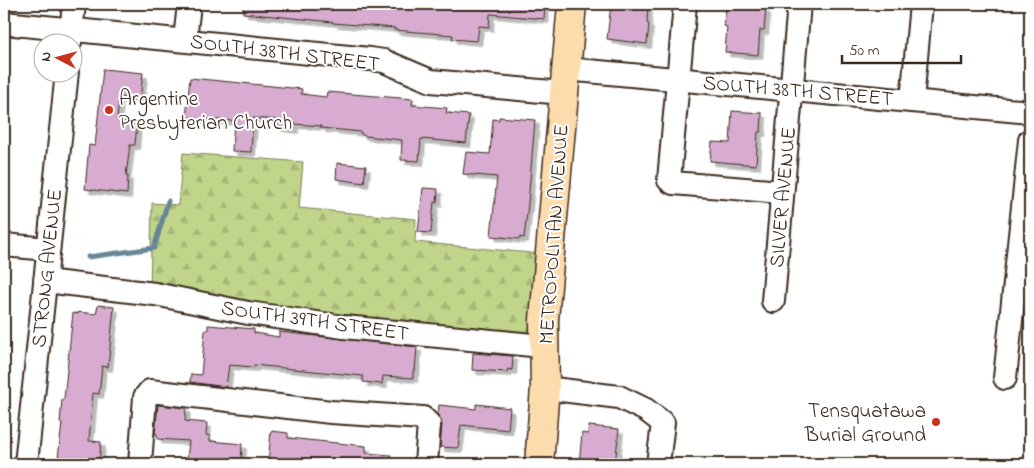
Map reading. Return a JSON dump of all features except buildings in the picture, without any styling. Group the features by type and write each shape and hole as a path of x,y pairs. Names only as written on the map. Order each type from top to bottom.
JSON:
{"main road":[{"name":"METROPOLITAN AVENUE","path":"539,464 545,388 544,310 572,4"}],"street":[{"path":"71,32 74,4"},
{"path":"185,40 189,4"},
{"path":"685,4 677,79 670,180 673,183 782,192"},
{"name":"SILVER AVENUE","path":"773,301 799,4"},
{"path":"912,101 921,4"},
{"name":"SOUTH 38TH STREET","path":"4,23 50,32"},
{"name":"SOUTH 38TH STREET","path":"82,36 185,40 370,59 384,61 431,81 677,79 1030,112"},
{"name":"STRONG AVENUE","path":"26,464 66,82"},
{"path":"1005,378 1030,140"},
{"path":"4,245 48,249"},
{"name":"SOUTH 39TH STREET","path":"45,281 155,294 248,313 344,327 543,346"},
{"path":"545,388 619,398 646,410 663,423 658,464"},
{"path":"140,464 145,397 150,391 331,412 423,418 429,424 426,464"}],"green space":[{"path":"183,153 303,162 299,208 416,219 415,242 541,254 534,335 525,339 150,291 152,203 178,205"}],"waterway":[{"path":"88,257 154,248 168,201"}],"place":[{"name":"Argentine Presbyterian Church","path":"109,110"},
{"name":"Tensquatawa Burial Ground","path":"936,422"}]}
